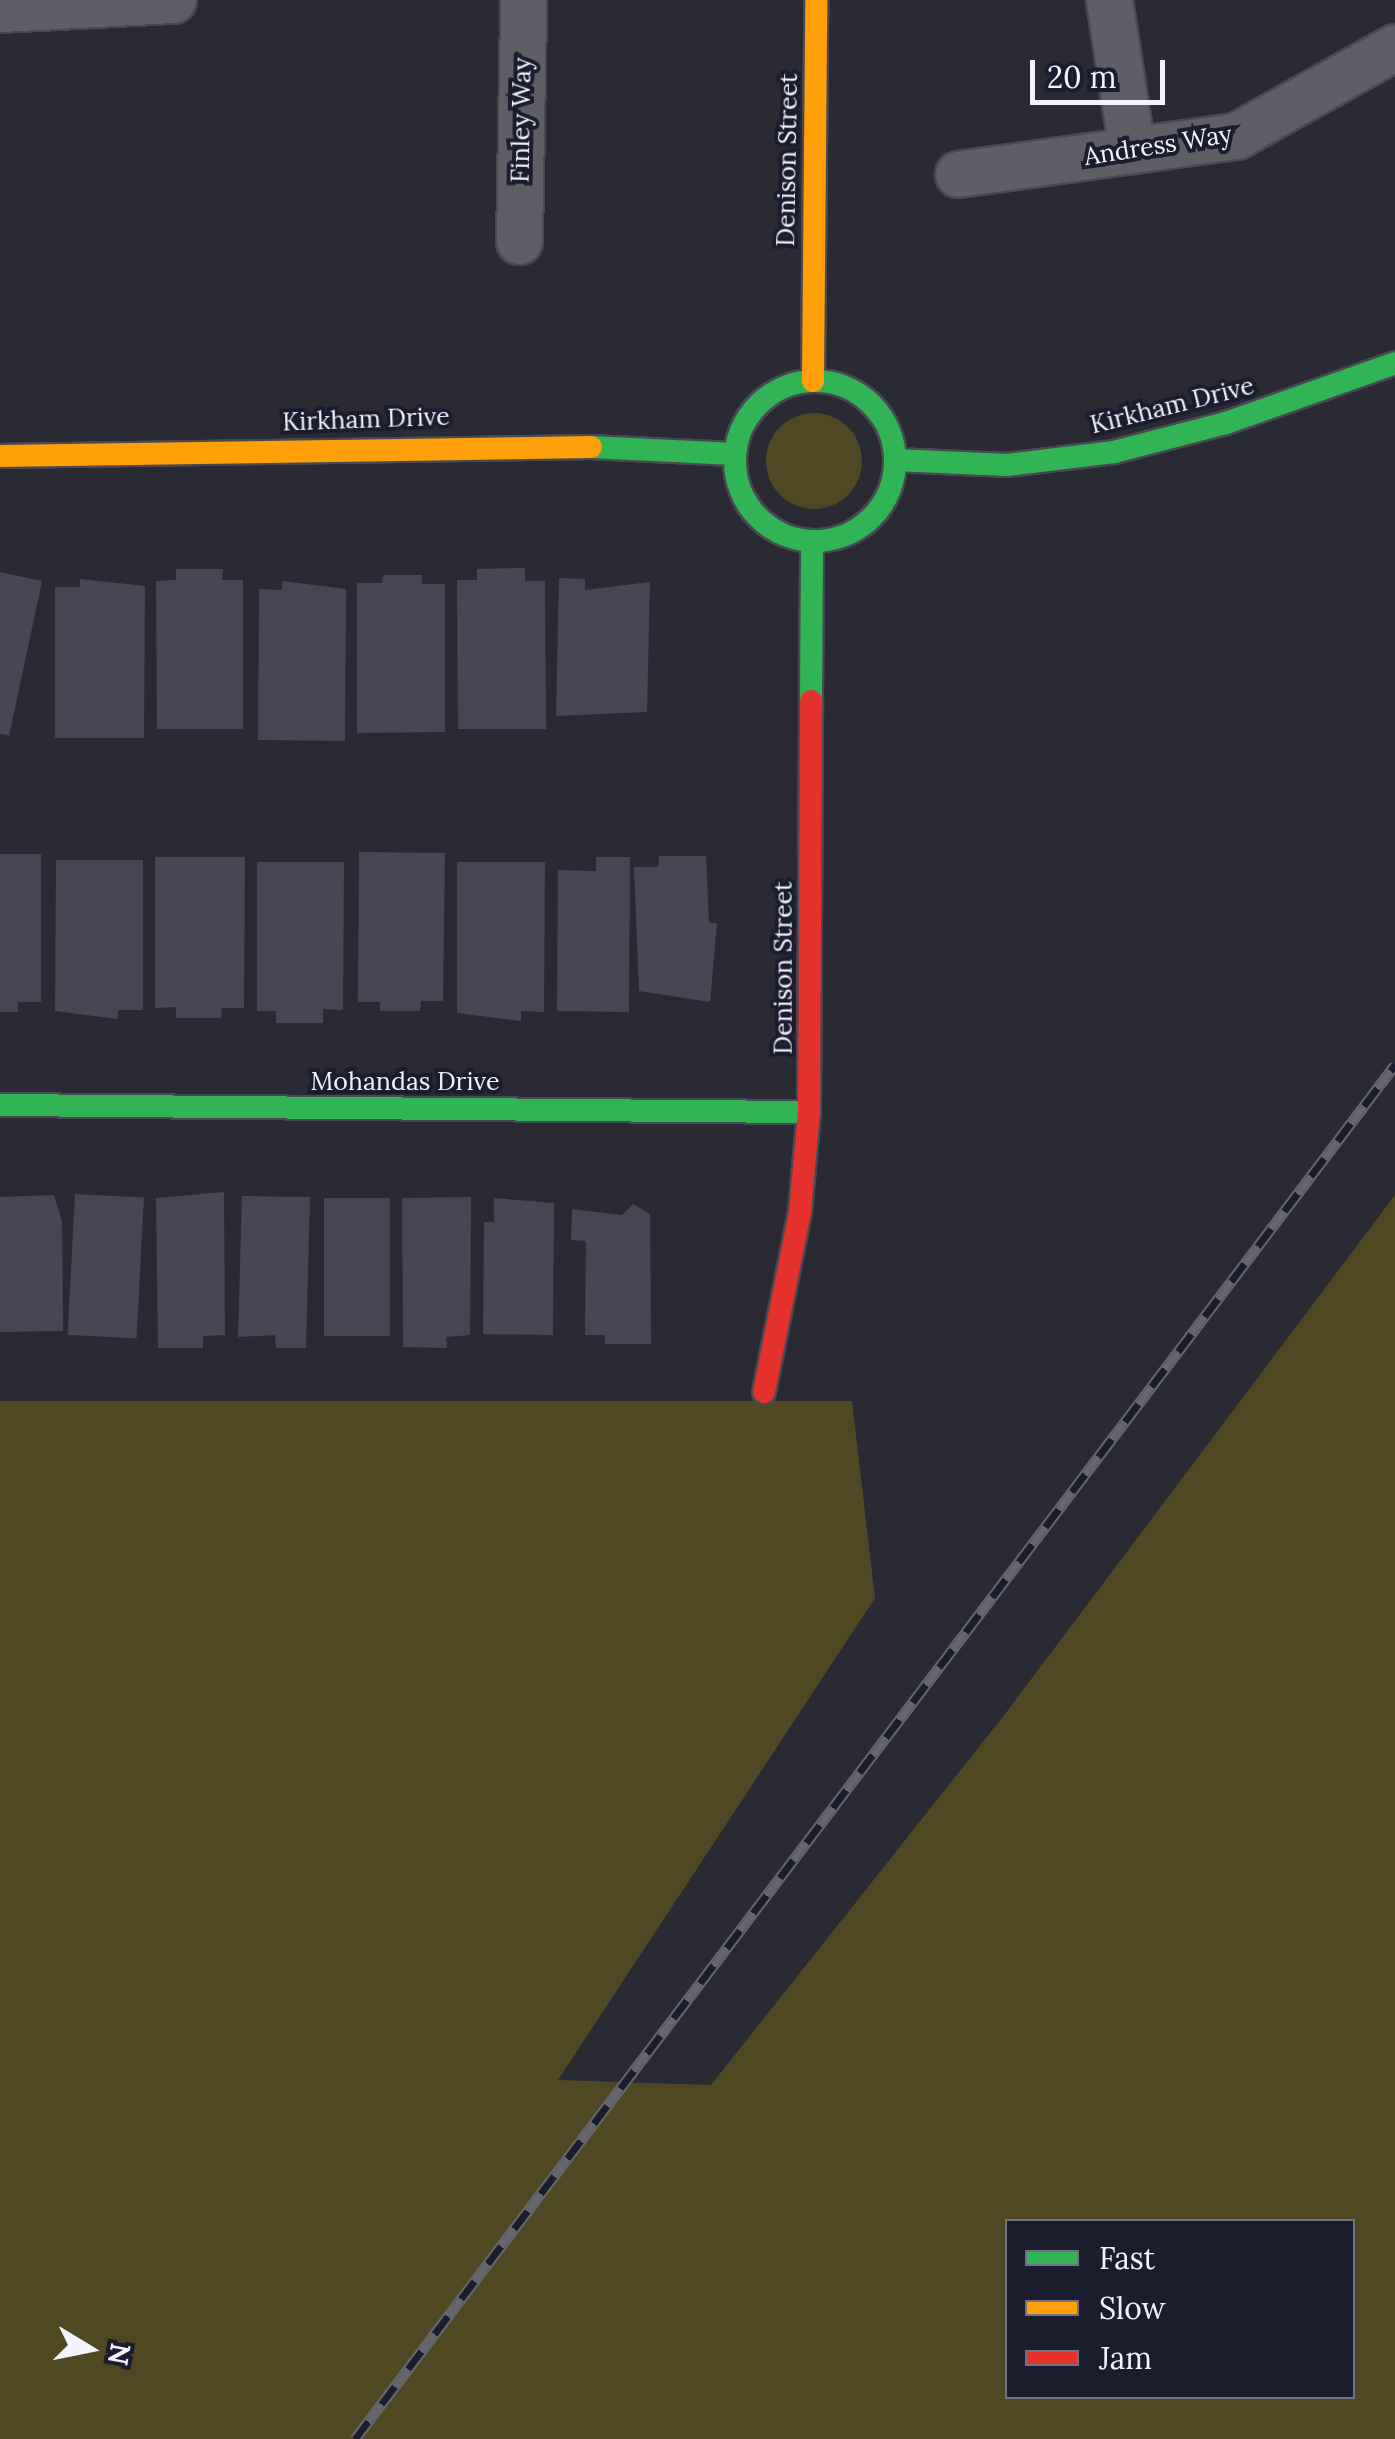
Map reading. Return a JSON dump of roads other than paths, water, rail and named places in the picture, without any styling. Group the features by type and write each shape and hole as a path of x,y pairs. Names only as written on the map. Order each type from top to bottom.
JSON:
{"street":[{"path":"0,8 173,0"},
{"name":"Finley Way","path":"519,241 523,0"},
{"name":"Denison Street","path":"813,381 816,0"},
{"path":"1109,0 1132,150"},
{"name":"Andress Way","path":"958,174 1236,136 1395,48"},
{"name":"Kirkham Drive","path":"895,460 1007,465 1114,452 1313,396 1395,363"},
{"path":"813,381 857,392 878,410 895,460 892,486 861,527 812,542 764,524 746,504 734,454 756,405 779,388 813,381"},
{"name":"Kirkham Drive","path":"0,456 507,443 734,454"},
{"name":"Denison Street","path":"764,1392 800,1212 809,1112 812,542"},
{"name":"Mohandas Drive","path":"0,1105 809,1112"}],"railway":[{"path":"355,2439 1395,1065"}]}
